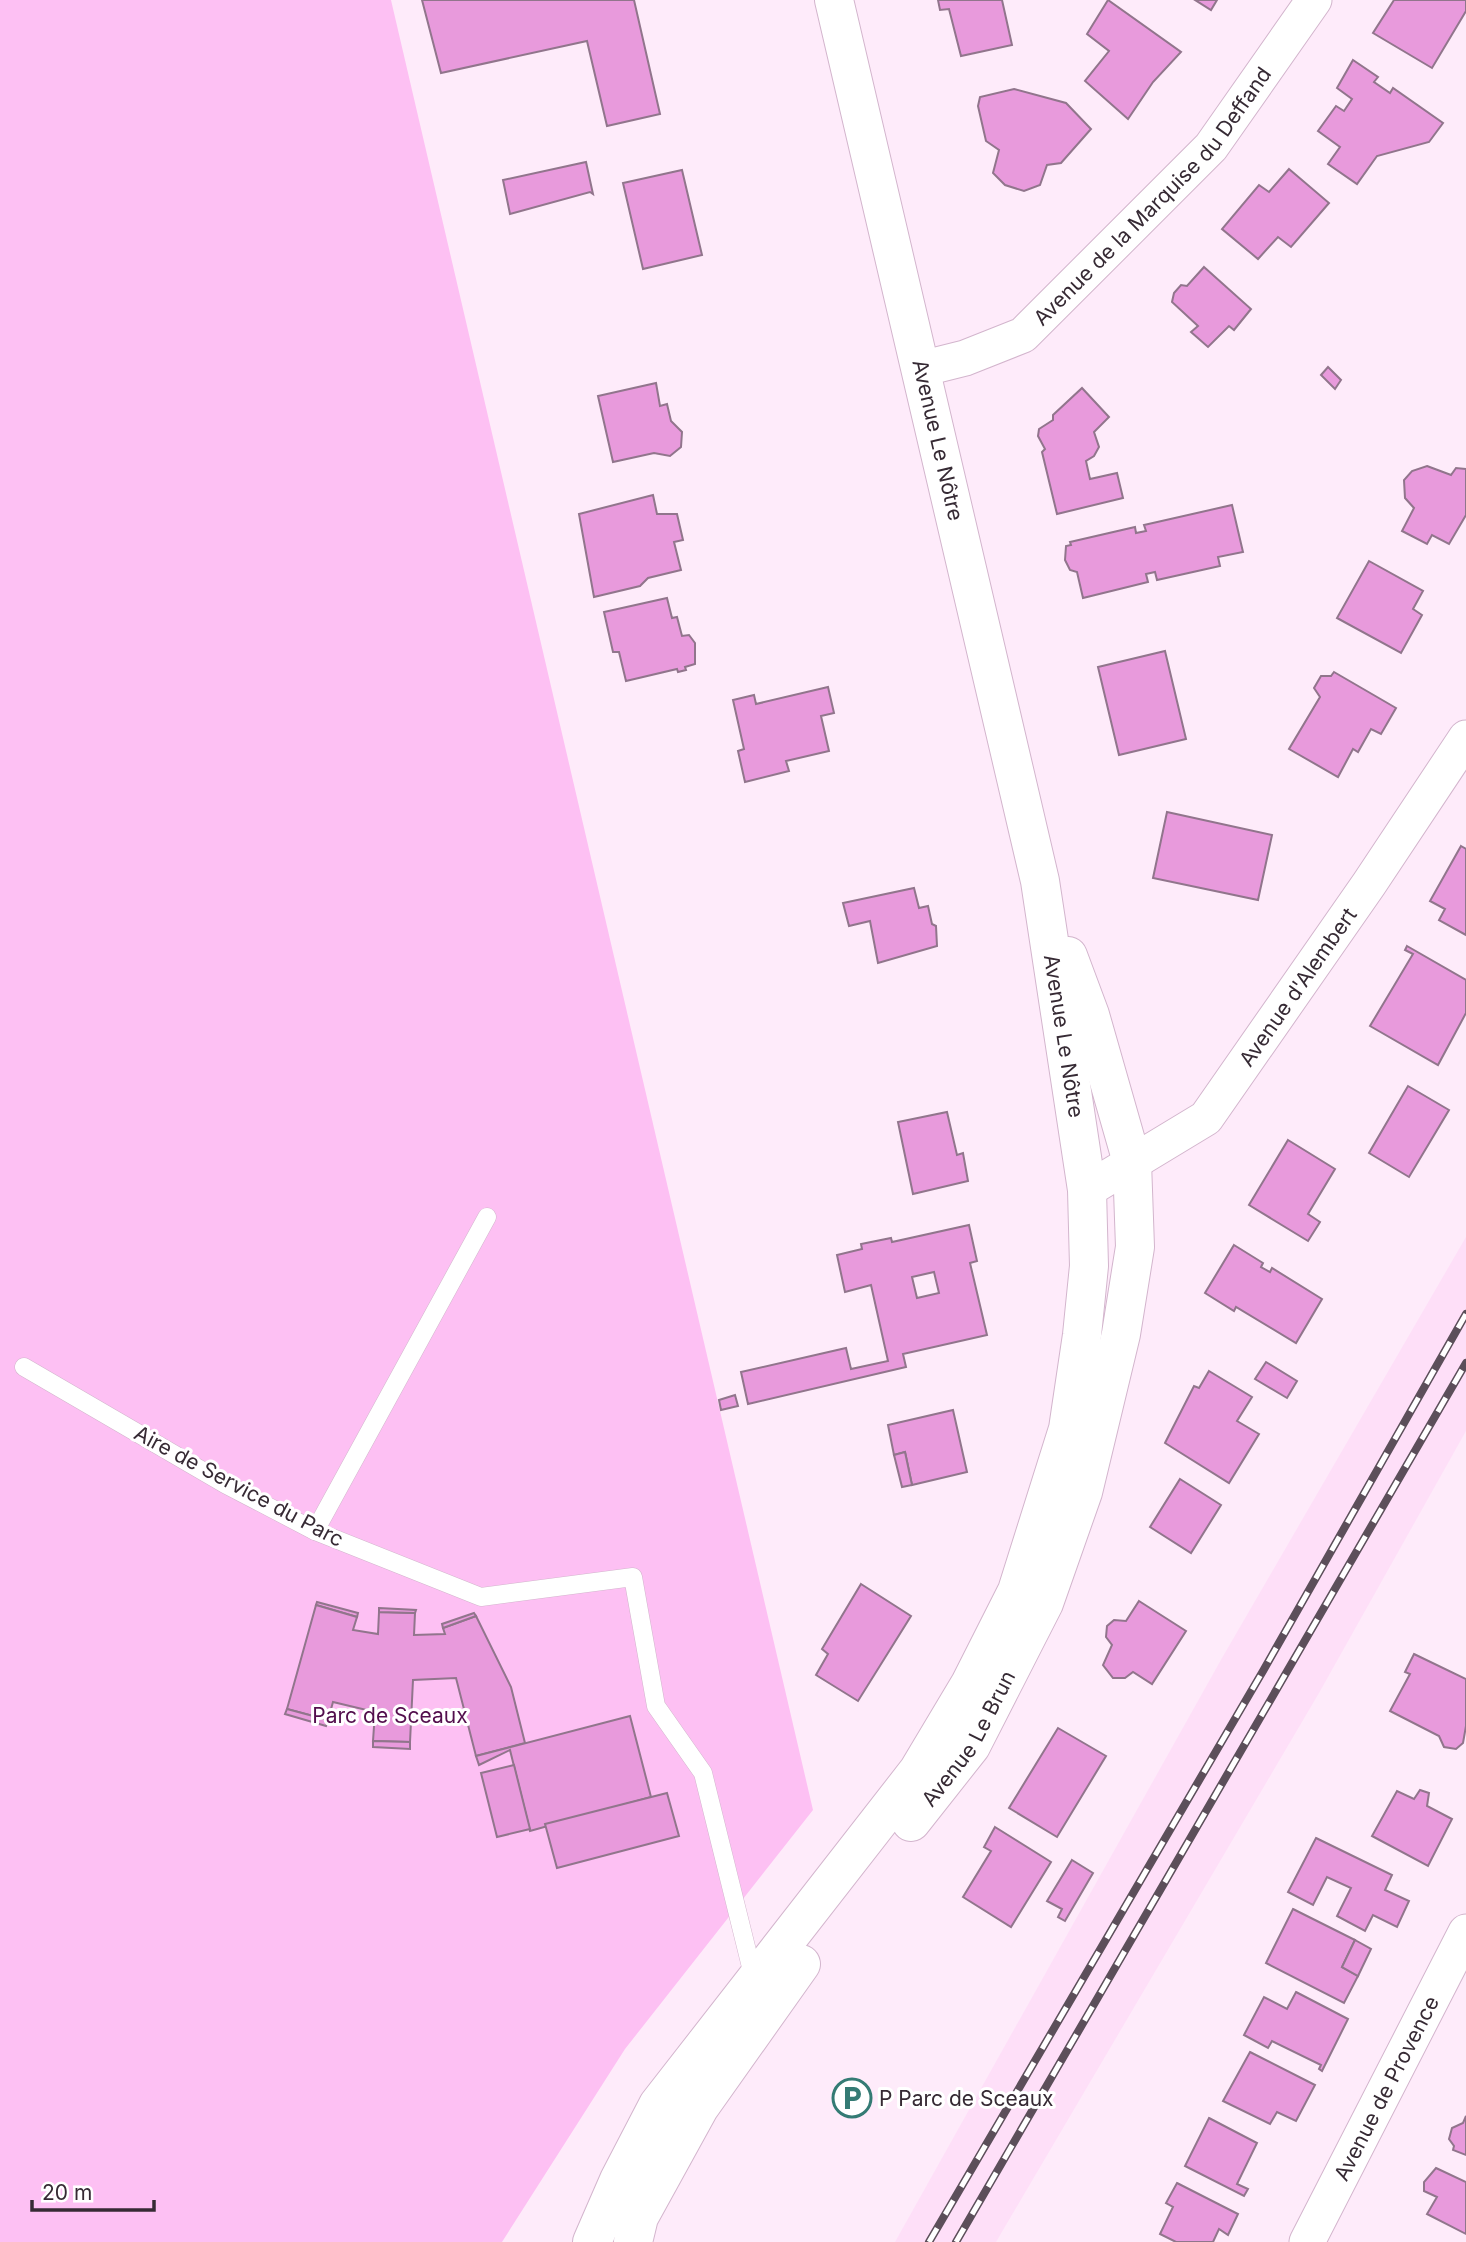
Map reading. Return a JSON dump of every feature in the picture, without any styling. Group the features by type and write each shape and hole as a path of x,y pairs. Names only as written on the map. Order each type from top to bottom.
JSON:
{"main road":[{"name":"Avenue Le Nôtre","path":"834,0 1040,881 1087,1190"},
{"name":"Avenue Le Nôtre","path":"1040,881 1085,1002 1132,1162"},
{"name":"Avenue Le Brun","path":"592,2242 619,2179 658,2105 761,1995 971,1746 1044,1603 1083,1492 1121,1334 1135,1247 1132,1162"},
{"name":"Avenue Le Brun","path":"633,2242 639,2217 761,1995 918,1771 970,1684 1017,1591 1068,1429 1089,1266 1087,1190"}],"street":[{"name":"Avenue de la Marquise du Deffand","path":"921,369 965,358 1023,334 1211,147 1314,0"},
{"name":"Avenue d'Alembert","path":"1087,1190 1206,1118 1369,884 1466,738"},
{"name":"Avenue de Provence","path":"1307,2242 1466,1933"}],"lane":[{"path":"315,1531 487,1217"},
{"name":"Aire de Service du Parc","path":"23,1367 225,1484 315,1531 481,1597 633,1577 656,1706 703,1773 761,1995"}],"shaded area":[{"path":"1466,1237 1466,1431 1319,1693 996,2242 895,2242 1222,1658"}],"green space":[{"name":"Parc de Sceaux","path":"0,0 391,0 813,1810 625,2049 502,2242 0,2242"}],"building":[{"path":"422,0 634,0 660,114 607,126 587,41 441,73"},
{"path":"938,0 1002,0 1012,45 961,56 949,9 940,10"},
{"path":"1108,0 1181,52 1153,82 1128,119 1085,81 1109,51 1087,34"},
{"path":"1195,0 1217,0 1211,10"},
{"path":"1394,0 1466,0 1466,11 1432,68 1373,33"},
{"path":"1353,60 1378,77 1374,82 1390,93 1393,88 1443,123 1429,142 1377,156 1357,184 1328,164 1340,147 1318,131 1336,106 1344,111 1352,99 1337,88"},
{"path":"1014,89 1066,103 1091,129 1061,163 1047,165 1040,185 1024,191 1005,185 993,173 999,150 986,141 978,106 980,97"},
{"path":"586,162 593,194 590,192 510,214 503,180"},
{"path":"1289,169 1329,203 1291,247 1278,237 1258,259 1222,229 1259,185 1269,192"},
{"path":"682,170 702,255 643,269 623,183"},
{"path":"1204,267 1251,309 1234,330 1229,326 1208,347 1191,332 1198,326 1172,302 1174,293 1181,285 1187,286"},
{"path":"1328,367 1341,380 1335,389 1321,375"},
{"path":"656,383 660,406 667,404 671,421 682,432 681,447 670,456 654,453 613,462 598,396"},
{"path":"1082,388 1109,417 1094,432 1099,447 1094,456 1086,461 1090,479 1117,473 1123,498 1057,514 1042,452 1045,449 1038,436 1039,429 1053,420 1053,415"},
{"path":"1427,466 1451,475 1456,468 1466,469 1466,515 1449,544 1432,535 1427,544 1402,531 1414,508 1405,498 1404,480 1412,471"},
{"path":"653,495 657,514 677,514 683,540 674,542 681,570 648,578 640,586 594,597 579,514"},
{"path":"1232,505 1243,552 1218,557 1220,566 1157,580 1155,572 1146,574 1148,582 1083,598 1077,572 1070,570 1065,560 1066,546 1071,545 1070,542 1135,527 1136,533 1146,531 1144,525"},
{"path":"1369,561 1423,591 1413,609 1422,615 1401,653 1337,618"},
{"path":"667,598 672,618 677,617 682,636 689,635 695,643 695,664 678,672 677,669 626,681 619,652 613,652 604,612"},
{"path":"1165,651 1186,739 1119,755 1098,667"},
{"path":"1334,672 1396,708 1381,734 1371,729 1358,752 1353,749 1338,777 1289,749 1320,697 1314,688 1321,676 1331,676"},
{"path":"828,687 834,713 821,716 829,751 786,761 789,771 745,782 738,751 744,749 733,700 754,695 756,704"},
{"path":"1167,812 1272,835 1258,900 1153,878"},
{"path":"1461,846 1466,849 1466,935 1439,920 1445,909 1430,901"},
{"path":"914,888 919,908 928,906 932,924 936,926 937,946 878,963 870,921 849,926 843,903"},
{"path":"1407,946 1466,980 1466,1013 1438,1065 1370,1026 1413,954 1405,950"},
{"path":"1408,1086 1449,1110 1409,1177 1369,1153"},
{"path":"947,1112 957,1155 963,1153 968,1181 913,1194 898,1122"},
{"path":"1288,1140 1335,1169 1308,1214 1320,1222 1308,1241 1249,1205"},
{"path":"969,1225 977,1261 970,1263 987,1335 903,1354 906,1367 748,1404 741,1372 846,1348 851,1369 888,1361 871,1285 845,1292 837,1255 862,1249 861,1244 891,1238 892,1242","holes":["934,1272 939,1293 917,1298 912,1277"]},
{"path":"1234,1245 1263,1263 1261,1267 1270,1272 1272,1268 1322,1299 1296,1343 1236,1307 1234,1311 1205,1293"},
{"path":"1266,1362 1297,1381 1287,1398 1255,1379"},
{"path":"1209,1371 1252,1397 1237,1421 1259,1434 1229,1483 1165,1443 1194,1386 1199,1388"},
{"path":"735,1395 738,1406 721,1410 719,1400"},
{"path":"953,1410 967,1472 912,1485 905,1452 894,1455 888,1425"},
{"path":"905,1452 912,1485 902,1487 894,1455"},
{"path":"1180,1479 1221,1505 1191,1553 1150,1527"},
{"path":"861,1584 911,1616 858,1701 816,1675 828,1654 822,1649"},
{"path":"1139,1601 1186,1631 1152,1684 1133,1672 1125,1678 1113,1678 1103,1665 1112,1645 1106,1637 1107,1626 1114,1620 1126,1621"},
{"path":"317,1602 358,1613 357,1617 316,1605"},
{"path":"316,1605 357,1617 353,1630 378,1634 379,1612 415,1613 414,1635 445,1634 443,1628 476,1616 511,1687 525,1743 476,1756 456,1678 413,1680 410,1742 373,1741 375,1712 333,1702 328,1720 287,1709"},
{"path":"379,1608 416,1610 415,1613 379,1612"},
{"path":"474,1613 476,1616 443,1628 442,1624"},
{"path":"1414,1654 1466,1679 1466,1726 1463,1743 1456,1749 1444,1747 1439,1736 1390,1711 1410,1674 1405,1672"},
{"path":"287,1709 328,1720 326,1726 285,1714"},
{"path":"630,1716 651,1797 530,1831 510,1750 479,1765 476,1756"},
{"path":"1058,1728 1106,1756 1057,1837 1009,1808"},
{"path":"373,1741 410,1742 410,1749 373,1747"},
{"path":"514,1765 530,1829 497,1837 481,1773"},
{"path":"1420,1790 1429,1793 1427,1806 1452,1819 1428,1866 1372,1836 1397,1791 1414,1799"},
{"path":"667,1793 679,1836 557,1868 545,1824"},
{"path":"995,1827 1051,1862 1011,1927 963,1897 991,1851 984,1847"},
{"path":"1316,1838 1392,1875 1385,1890 1409,1901 1397,1927 1373,1915 1365,1931 1337,1916 1351,1888 1327,1877 1313,1905 1288,1892"},
{"path":"1072,1860 1093,1873 1065,1921 1058,1917 1062,1909 1047,1901"},
{"path":"1293,1909 1355,1940 1342,1967 1358,1976 1344,2003 1266,1963"},
{"path":"1355,1940 1371,1949 1358,1976 1342,1967"},
{"path":"1296,1992 1348,2019 1322,2071 1319,2069 1321,2065 1272,2041 1268,2048 1244,2035 1264,1997 1287,2009"},
{"path":"1250,2052 1315,2085 1296,2121 1277,2112 1270,2124 1223,2101"},
{"path":"1466,2116 1466,2155 1453,2150 1454,2146 1449,2139 1452,2128 1463,2123"},
{"path":"1209,2118 1257,2143 1237,2184 1248,2189 1244,2196 1185,2166"},
{"path":"1436,2168 1466,2182 1466,2234 1427,2214 1437,2197 1424,2191 1424,2182"},
{"path":"1177,2183 1238,2214 1228,2235 1219,2229 1213,2242 1176,2242 1160,2234 1173,2207 1166,2203"}],"railway":[{"path":"929,2242 1263,1671 1466,1314"},
{"path":"956,2242 1466,1363"}],"place":[{"name":"P Parc de Sceaux","path":"852,2098"}]}
